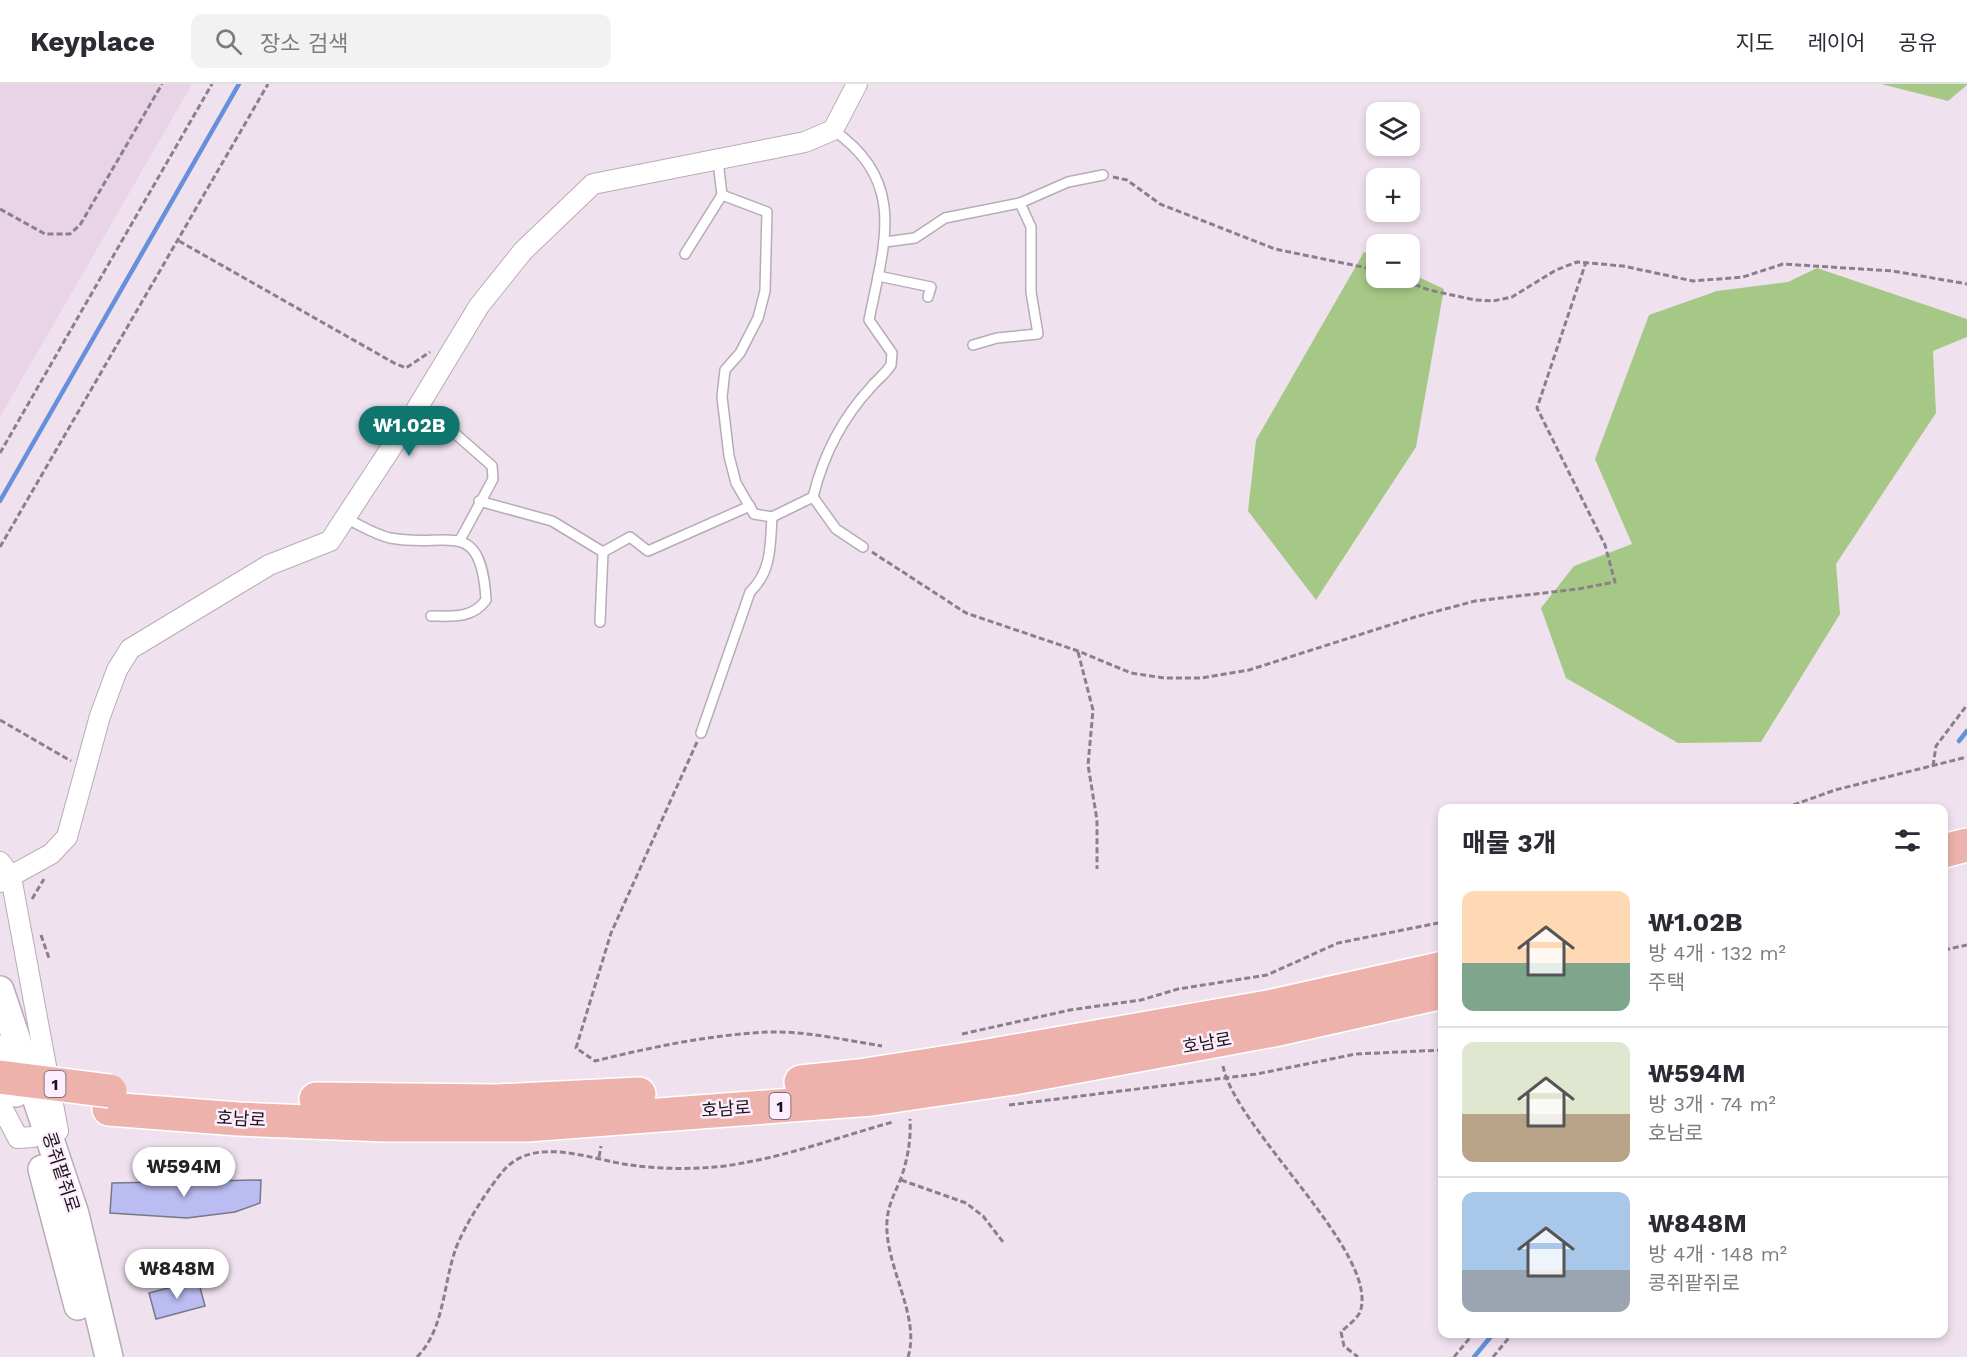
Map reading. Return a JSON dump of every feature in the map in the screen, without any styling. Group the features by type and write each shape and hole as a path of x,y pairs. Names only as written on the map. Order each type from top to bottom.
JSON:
{"highway":[{"path":"1948,850 1967,845"},
{"path":"1948,873 1967,868"},
{"name":"호남로","path":"0,1098 496,1101 717,1090 859,1076 987,1056 1268,1007 1438,969"},
{"name":"호남로","path":"0,1077 109,1100 238,1119 385,1125 527,1125 872,1099 1014,1078 1279,1029 1438,993"}],"main road":[{"name":"콩쥐팥쥐로","path":"0,990 40,1137 91,1357"},
{"name":"콩쥐팥쥐로","path":"0,1049 75,1214 108,1357"}],"street":[{"path":"0,1104 18,1138 40,1137 58,1131 4,874 51,854 67,837 100,716 117,670 130,649 269,565 330,541 347,519 479,306 523,251 593,184 805,142 832,130 857,84"}],"lane":[{"path":"722,195 767,212 765,291 758,318 740,353 725,370 722,397 729,456 736,483 754,514 772,517 813,497 840,428 872,385 891,365 892,353 869,320 885,242 885,212 876,174 855,145 832,130"},
{"path":"685,254 722,195 718,161"},
{"path":"885,242 915,238 945,218 1020,203 1068,182 1103,175"},
{"path":"972,345 997,338 1038,334 1031,292 1031,227 1020,203"},
{"path":"878,276 931,287 928,297"},
{"path":"416,410 442,422 492,466 493,479 479,501 460,540"},
{"path":"813,497 836,530 863,547"},
{"path":"479,501 552,521 603,552"},
{"path":"603,552 630,537 648,551 750,506"},
{"path":"701,733 750,592 761,582 769,563 772,517"},
{"path":"347,519 389,538 460,540 477,553 483,566 486,600 479,610 464,616 431,616"},
{"path":"600,622 603,552"}],"path":[{"path":"0,209 45,234 70,234 80,225 162,84"},
{"path":"0,453 212,84"},
{"path":"0,547 268,84"},
{"path":"1103,175 1127,180 1160,204 1275,249 1366,268"},
{"path":"179,241 406,368 444,341 457,343"},
{"path":"1420,287 1474,300 1494,301 1512,297 1556,270 1577,262 1623,266 1693,281 1743,277 1783,264 1893,271 1967,284"},
{"path":"863,547 966,613 1078,651 1131,674 1164,678 1201,678 1249,670 1415,617 1475,601 1578,590 1615,582 1605,545 1537,408 1586,262"},
{"path":"1078,651 1093,710 1088,765 1097,820 1097,869"},
{"path":"1933,766 1936,746 1967,705"},
{"path":"0,720 86,770"},
{"path":"596,1067 595,1061 576,1048 611,933 701,733"},
{"path":"1796,804 1834,790 1966,756"},
{"path":"33,908 32,900 48,870 51,854"},
{"path":"953,1036 1070,1010 1141,1000 1178,988 1267,975 1338,943 1438,923"},
{"path":"38,927 50,958"},
{"path":"1948,949 1967,945"},
{"path":"595,1061 668,1042 769,1032 822,1036 885,1047"},
{"path":"1004,1106 1144,1086 1225,1078 1356,1054 1438,1050"},
{"path":"1223,1066 1225,1078 1239,1105 1272,1146 1355,1265 1361,1302 1359,1313 1341,1332 1344,1346 1358,1357"},
{"path":"417,1357 424,1349 439,1319 455,1250 476,1211 505,1169 533,1152 599,1157 628,1165 686,1168 747,1163 922,1117"},
{"path":"908,1357 911,1334 890,1251 886,1223 889,1203 908,1157 910,1119"},
{"path":"599,1157 601,1146"},
{"path":"900,1180 966,1203 983,1216 1003,1242"},
{"path":"1455,1357 1470,1338"},
{"path":"1493,1357 1509,1338"}],"shaded area":[{"path":"0,84 192,84 0,417"}],"green space":[{"path":"1881,84 1967,84 1967,85 1948,101"},
{"path":"1364,252 1366,253 1366,288 1420,288 1420,278 1444,289 1416,447 1316,600 1248,511 1256,440"},
{"path":"1817,268 1967,319 1967,337 1933,351 1936,413 1836,564 1840,614 1761,742 1678,743 1566,678 1541,608 1574,566 1632,544 1595,459 1649,315 1717,291 1788,282"}],"building":[{"path":"261,1180 260,1203 235,1212 187,1218 110,1213 112,1183"},
{"path":"198,1280 205,1306 156,1319 149,1293"}],"waterway":[{"path":"0,501 239,84"},
{"path":"1959,741 1967,731"},
{"path":"1474,1357 1490,1338"}]}
